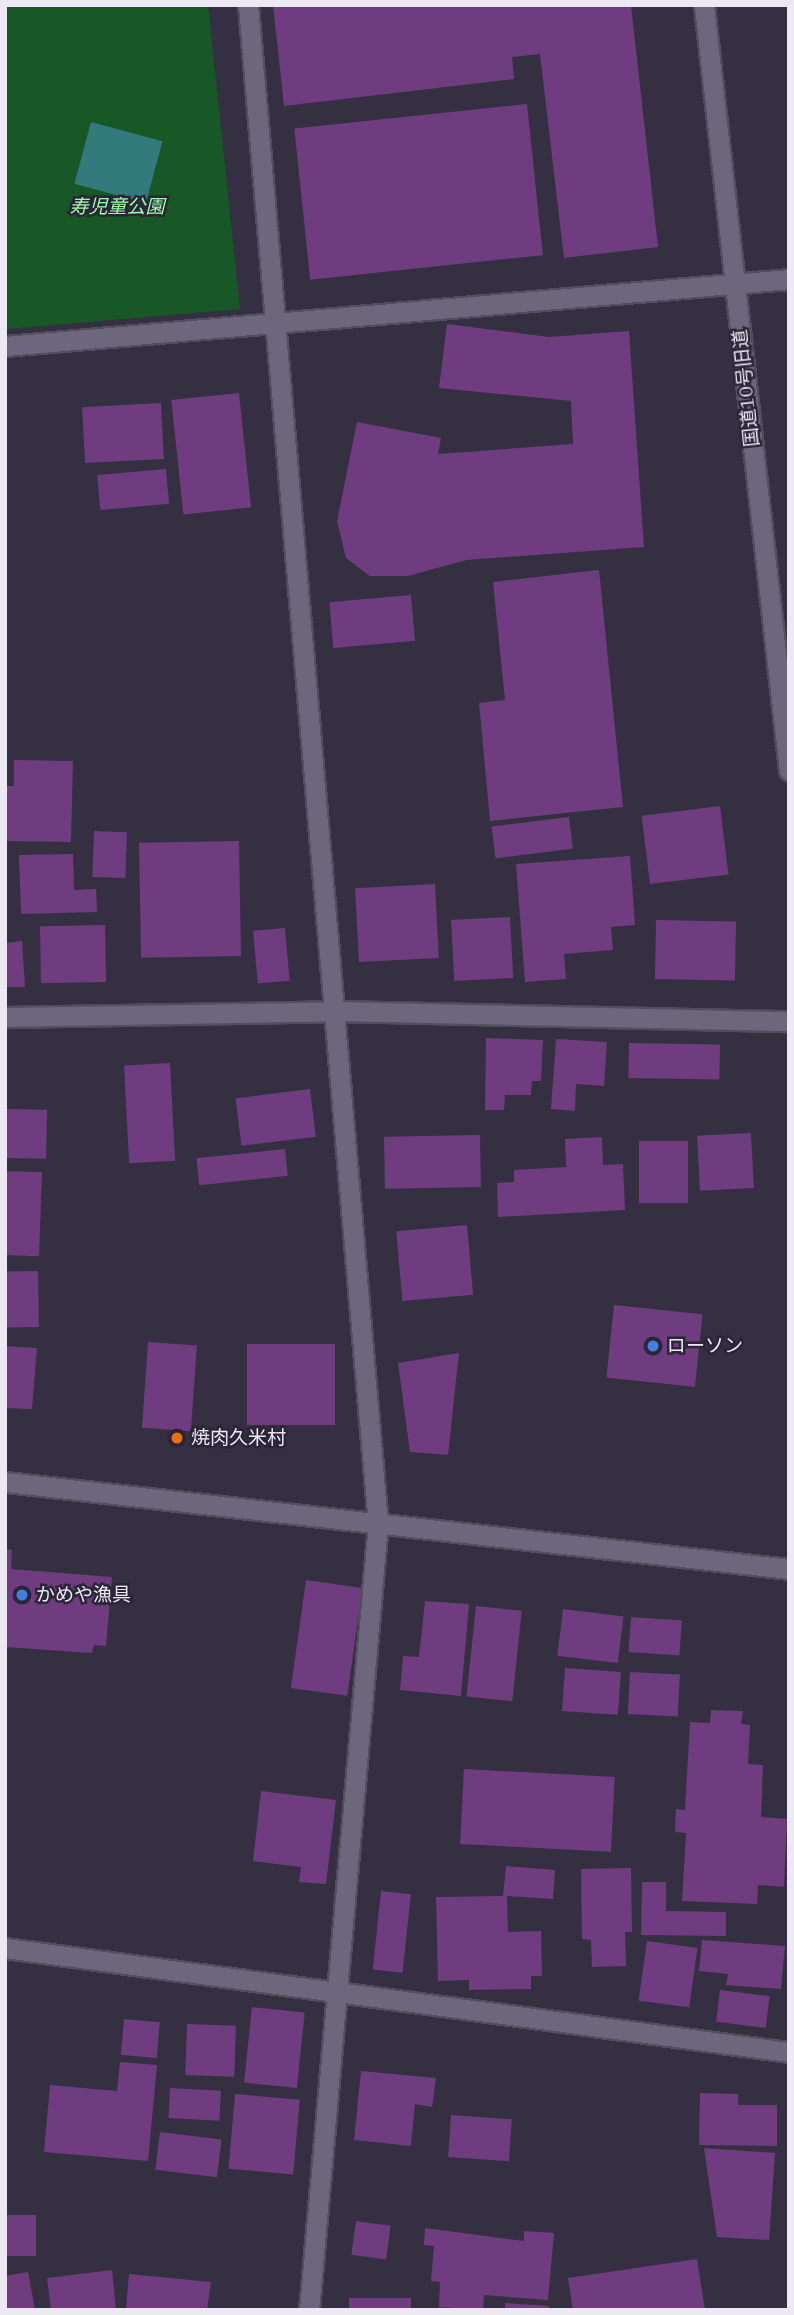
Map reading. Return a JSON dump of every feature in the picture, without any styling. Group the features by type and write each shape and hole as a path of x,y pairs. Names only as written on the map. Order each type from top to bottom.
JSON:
{"street":[{"path":"248,5 337,1011 378,1523 334,1991 309,2310"},
{"name":"国道10号旧道","path":"704,5 789,770"},
{"path":"5,346 789,279"},
{"path":"5,1017 337,1011 789,1021"},
{"path":"5,1482 789,1569"},
{"path":"5,1948 789,2052"}],"green space":[{"name":"寿児童公園","path":"5,5 208,5 240,309 5,329"}],"shaded area":[{"path":"91,122 162,141 146,203 74,184"}],"building":[{"path":"273,5 631,5 658,247 564,258 540,54 512,57 514,79 284,106"},
{"path":"527,104 543,255 310,280 294,128"},
{"path":"447,324 549,337 629,331 644,547 466,560 408,576 370,576 346,558 337,521 357,422 441,438 438,454 573,444 571,401 439,388"},
{"path":"239,393 251,507 183,514 171,400"},
{"path":"161,403 164,459 85,463 82,407"},
{"path":"166,469 169,504 100,510 97,475"},
{"path":"599,570 623,807 490,821 479,703 505,700 493,582"},
{"path":"411,595 415,641 333,648 329,602"},
{"path":"14,760 73,761 71,842 5,841 5,786 14,786"},
{"path":"720,806 728,874 650,884 642,816"},
{"path":"569,817 573,849 495,858 492,827"},
{"path":"94,831 127,832 125,878 92,877"},
{"path":"239,841 241,956 141,958 139,843"},
{"path":"73,854 74,890 96,889 97,912 21,914 19,855"},
{"path":"630,856 635,925 611,927 613,950 564,954 566,979 525,982 516,864"},
{"path":"435,884 439,958 359,962 355,888"},
{"path":"510,917 513,978 454,981 451,920"},
{"path":"656,920 736,921 735,980 655,979"},
{"path":"105,925 106,982 41,983 40,926"},
{"path":"285,928 290,981 258,984 253,931"},
{"path":"22,941 25,987 5,987 5,943"},
{"path":"486,1038 543,1040 541,1081 532,1081 531,1095 505,1095 504,1110 485,1110"},
{"path":"556,1039 607,1042 604,1086 576,1084 575,1111 551,1109"},
{"path":"629,1043 720,1045 719,1080 628,1078"},
{"path":"170,1063 175,1161 129,1163 124,1065"},
{"path":"310,1089 316,1137 241,1146 236,1098"},
{"path":"5,1109 47,1110 46,1159 5,1158"},
{"path":"751,1133 754,1188 700,1191 697,1136"},
{"path":"480,1135 481,1187 385,1189 384,1137"},
{"path":"602,1137 603,1165 623,1164 625,1210 498,1217 497,1183 514,1182 514,1170 566,1167 565,1139"},
{"path":"639,1141 688,1141 688,1203 639,1203"},
{"path":"285,1149 288,1176 199,1185 196,1158"},
{"path":"5,1171 42,1172 39,1256 5,1255"},
{"path":"467,1225 473,1295 402,1301 396,1231"},
{"path":"38,1271 39,1327 6,1328 5,1272"},
{"name":"ローソン","path":"614,1305 703,1314 695,1387 606,1378"},
{"path":"148,1342 197,1345 191,1431 142,1428"},
{"path":"247,1344 335,1344 335,1425 247,1425"},
{"path":"5,1346 37,1348 32,1409 5,1408"},
{"path":"459,1353 448,1455 410,1452 398,1363"},
{"path":"5,1549 12,1550 11,1569 112,1577 106,1646 94,1645 92,1653 5,1647"},
{"path":"306,1580 362,1588 347,1696 291,1688"},
{"path":"425,1601 469,1604 461,1696 400,1690 403,1656 419,1657"},
{"path":"476,1606 522,1611 512,1701 466,1697"},
{"path":"563,1609 624,1616 618,1663 557,1656"},
{"path":"631,1617 682,1621 679,1655 629,1652"},
{"path":"565,1668 621,1672 618,1715 562,1711"},
{"path":"630,1672 680,1675 678,1717 628,1714"},
{"path":"711,1710 743,1711 741,1724 750,1725 748,1764 763,1765 761,1817 787,1819 784,1887 758,1885 757,1904 682,1901 686,1833 675,1832 676,1809 685,1810 690,1722 710,1723"},
{"path":"464,1769 615,1777 611,1852 460,1844"},
{"path":"261,1791 336,1800 326,1884 299,1882 301,1867 253,1861"},
{"path":"506,1866 555,1870 553,1899 507,1896 508,1932 541,1931 542,1976 531,1976 531,1989 469,1990 469,1980 438,1981 436,1897 503,1896"},
{"path":"631,1868 632,1932 625,1932 626,1966 592,1967 591,1940 582,1939 581,1869"},
{"path":"642,1882 666,1882 666,1911 726,1912 726,1936 641,1935"},
{"path":"381,1891 411,1894 403,1973 373,1970"},
{"path":"702,1940 785,1946 781,1989 726,1985 728,1974 699,1971"},
{"path":"647,1941 698,1948 689,2008 639,2000"},
{"path":"720,1990 770,1996 766,2028 716,2022"},
{"path":"252,2007 305,2013 297,2088 244,2083"},
{"path":"124,2019 160,2022 157,2058 121,2055"},
{"path":"187,2024 236,2026 234,2077 185,2075"},
{"path":"120,2062 157,2065 148,2161 44,2152 50,2085 117,2091"},
{"path":"361,2071 436,2078 432,2107 415,2104 411,2146 354,2140"},
{"path":"170,2088 221,2091 219,2121 168,2118"},
{"path":"700,2093 738,2094 738,2105 777,2105 777,2146 699,2145"},
{"path":"235,2094 300,2100 293,2174 228,2169"},
{"path":"451,2115 512,2119 509,2161 448,2157"},
{"path":"160,2132 222,2140 217,2177 155,2170"},
{"path":"704,2148 775,2153 769,2240 717,2237"},
{"path":"5,2215 36,2215 36,2256 5,2256"},
{"path":"356,2221 391,2226 386,2260 351,2255"},
{"path":"425,2228 524,2241 524,2231 554,2233 548,2300 484,2295 483,2310 439,2307 440,2282 431,2281 434,2246 424,2245"},
{"path":"697,2259 705,2310 573,2310 568,2278"},
{"path":"112,2270 116,2310 51,2310 47,2278"},
{"path":"28,2272 35,2310 5,2310 5,2276"},
{"path":"129,2274 211,2282 207,2310 126,2310"},
{"path":"349,2298 411,2298 411,2310 349,2310"},
{"path":"505,2303 549,2306 549,2310 505,2310"}],"place":[{"name":"ローソン","path":"653,1346"},
{"name":"焼肉久米村","path":"177,1438"},
{"name":"かめや漁具","path":"22,1595"}]}
